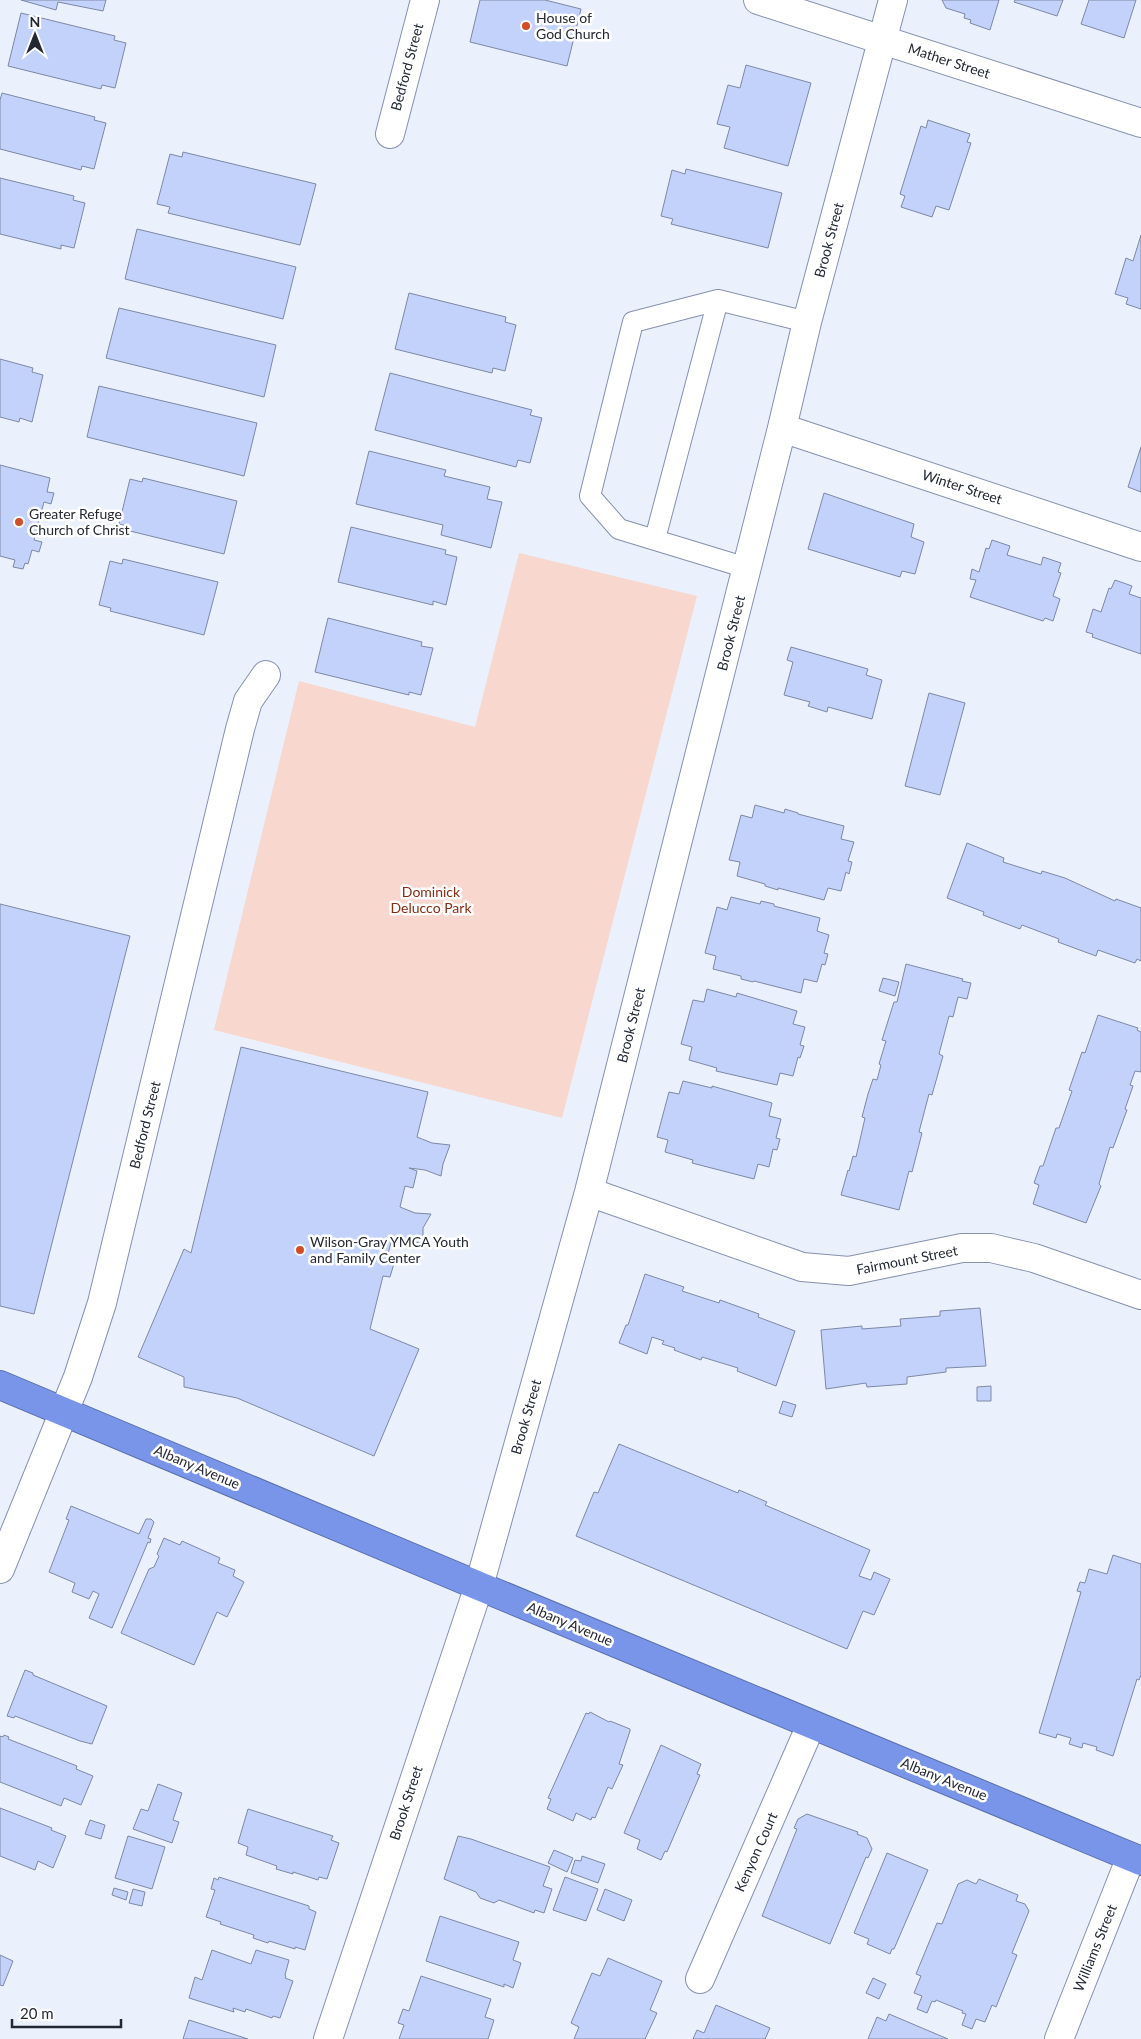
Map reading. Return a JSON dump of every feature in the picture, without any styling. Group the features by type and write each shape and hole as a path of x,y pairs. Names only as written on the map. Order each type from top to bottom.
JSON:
{"highway":[{"name":"Albany Avenue","path":"0,1385 1136,1859"}],"street":[{"name":"Bedford Street","path":"390,134 425,0"},
{"name":"Mather Street","path":"758,0 1141,123"},
{"name":"Brook Street","path":"328,2039 479,1586 589,1192 747,568 807,322 893,0"},
{"name":"Winter Street","path":"782,428 1141,547"},
{"name":"Bedford Street","path":"0,1569 88,1349 102,1303 245,712 248,701 266,675"},
{"name":"Fairmount Street","path":"589,1192 802,1267 849,1271 962,1248 991,1248 1034,1258 1141,1295"},
{"name":"Kenyon Court","path":"700,1979 811,1725"},
{"name":"Williams Street","path":"1059,2039 1136,1859"}],"lane":[{"path":"747,568 618,529 590,496 634,322 718,300 807,322"},
{"path":"655,539 718,300"}],"green space":[{"name":"Dominick Delucco Park","path":"519,553 697,596 562,1118 214,1030 299,681 475,727"}],"building":[{"path":"21,0 106,0 103,11 58,2 56,10"},
{"name":"House of God Church","path":"480,0 545,0 581,9 567,66 470,42"},
{"path":"942,0 999,0 990,30 970,23 971,20 964,18 965,14 946,8"},
{"path":"1015,0 1063,0 1057,16 1014,2"},
{"path":"1089,0 1136,0 1124,38 1081,24"},
{"path":"21,13 115,36 114,40 126,43 115,88 102,85 101,89 8,66"},
{"path":"746,65 811,83 788,166 724,148 730,127 717,124 728,85 740,88"},
{"path":"2,93 95,117 94,120 106,123 94,169 82,166 81,170 0,149 0,100"},
{"path":"928,120 970,134 967,142 971,143 949,210 936,206 932,217 901,207 905,196 900,194 921,126 926,128"},
{"path":"183,152 316,184 300,245 168,213 170,207 157,204 170,154 182,157"},
{"path":"686,169 782,193 768,248 671,224 673,219 661,216 672,170 685,174"},
{"path":"0,178 74,196 73,200 85,203 74,248 61,245 61,249 0,234"},
{"path":"137,229 296,267 283,319 125,279"},
{"path":"1141,235 1141,309 1126,304 1128,298 1115,294 1126,258 1133,261"},
{"path":"409,293 506,317 505,322 516,325 505,371 493,368 492,373 395,349"},
{"path":"119,308 276,345 264,397 106,358"},
{"path":"0,359 33,368 32,372 43,375 32,422 20,418 19,422 0,417"},
{"path":"390,373 532,410 530,415 542,418 530,463 518,460 516,467 375,430"},
{"path":"99,386 257,423 244,476 87,437"},
{"path":"1141,447 1141,492 1128,487"},
{"path":"369,451 446,470 444,476 490,487 487,499 502,502 491,548 441,535 443,525 356,504"},
{"name":"Greater Refuge Church of Christ","path":"0,465 50,478 47,492 54,493 51,504 44,502 34,540 42,542 39,552 32,550 28,564 25,563 23,569 13,567 15,560 0,556"},
{"path":"143,478 237,501 224,554 130,531 131,527 119,524 130,479 142,482"},
{"path":"824,493 914,524 911,537 924,542 915,574 902,571 900,577 808,549"},
{"path":"351,527 446,550 445,554 457,557 446,605 433,601 433,605 338,582"},
{"path":"992,540 1010,546 1007,555 1041,565 1043,557 1061,563 1058,572 1061,573 1053,596 1060,599 1053,621 1045,618 1043,621 970,597 976,580 970,579 972,569 979,572 986,548 989,549"},
{"path":"123,559 218,582 204,635 110,611 111,608 99,605 110,561 122,564"},
{"path":"1115,580 1132,586 1129,594 1141,598 1141,654 1092,637 1093,634 1086,632 1093,609 1101,612 1109,588 1111,589"},
{"path":"328,618 422,642 421,646 433,648 421,695 409,692 409,695 315,672"},
{"path":"791,647 868,669 866,675 882,680 872,719 828,707 827,712 808,706 810,702 784,695 793,662 787,660"},
{"path":"929,693 965,703 940,795 905,786"},
{"path":"755,805 784,813 785,809 844,826 841,839 854,842 848,861 852,862 849,874 846,872 841,891 828,888 824,900 778,888 778,890 737,876 740,862 729,860 741,815 752,818"},
{"path":"967,843 1004,858 1003,862 1041,874 1042,871 1065,878 1115,901 1116,899 1141,908 1141,961 1137,959 1135,963 1098,950 1096,956 1058,942 1059,939 1022,925 1020,929 983,915 984,912 947,898"},
{"path":"731,897 760,904 761,901 774,904 774,906 820,918 817,931 829,935 824,953 828,954 825,965 822,964 817,982 804,979 801,993 741,979 741,976 713,969 716,956 705,953 717,907 727,910"},
{"path":"0,904 130,936 34,1314 0,1306"},
{"path":"906,964 963,979 962,981 971,983 967,999 958,997 953,1017 949,1016 939,1054 943,1056 932,1095 929,1094 919,1132 922,1133 912,1172 909,1171 899,1210 841,1195 853,1156 856,1157 865,1118 862,1117 873,1079 877,1080 881,1065 879,1064 886,1041 882,1040 894,1002 897,1002"},
{"path":"883,978 899,982 895,996 879,991"},
{"path":"707,989 736,997 737,993 797,1011 793,1024 805,1027 800,1045 804,1046 800,1058 798,1057 793,1076 780,1073 777,1085 716,1071 717,1068 689,1060 692,1047 681,1044 693,1000 704,1002"},
{"path":"1098,1015 1138,1028 1137,1030 1141,1032 1141,1072 1135,1071 1130,1085 1133,1086 1125,1109 1127,1110 1113,1148 1110,1147 1099,1184 1101,1186 1086,1223 1033,1204 1039,1185 1034,1183 1040,1166 1043,1166 1056,1128 1059,1128 1072,1091 1069,1090 1082,1052 1085,1053"},
{"path":"241,1047 428,1092 417,1137 432,1143 450,1145 441,1176 425,1170 409,1168 417,1171 413,1188 405,1186 400,1207 415,1213 431,1214 423,1228 423,1245 409,1239 392,1238 387,1258 395,1260 390,1277 383,1276 370,1329 419,1349 374,1456 237,1398 184,1387 184,1377 138,1357 184,1249 191,1253"},
{"path":"683,1081 712,1088 712,1086 772,1103 769,1116 781,1119 776,1138 780,1139 777,1150 773,1149 769,1167 758,1164 754,1179 692,1163 693,1160 665,1152 668,1140 657,1137 669,1092 679,1094"},
{"path":"645,1274 684,1287 682,1291 719,1303 720,1300 759,1314 758,1317 795,1331 776,1386 737,1371 738,1368 702,1357 701,1360 674,1350 675,1348 662,1344 664,1341 652,1337 647,1354 619,1343 626,1325 628,1325"},
{"path":"980,1308 986,1366 946,1368 946,1372 907,1377 907,1384 867,1387 866,1383 826,1389 821,1330 862,1326 862,1329 901,1326 900,1319 940,1316 940,1311"},
{"path":"991,1386 991,1401 977,1401 977,1387"},
{"path":"783,1401 796,1405 792,1417 779,1413"},
{"path":"619,1444 738,1493 739,1490 767,1502 765,1505 870,1550 859,1576 871,1580 874,1572 890,1579 874,1615 863,1611 847,1649 576,1536 594,1492 598,1493"},
{"path":"71,1506 139,1534 146,1519 151,1519 154,1522 148,1538 151,1539 150,1543 148,1542 112,1628 89,1618 99,1594 93,1591 89,1599 72,1592 75,1583 49,1572 69,1520 66,1519"},
{"path":"164,1538 180,1545 182,1541 220,1558 218,1563 235,1570 233,1576 244,1582 227,1617 217,1612 194,1665 121,1633 149,1569 154,1567 159,1556 157,1554"},
{"path":"1113,1555 1141,1564 1141,1675 1139,1680 1137,1679 1113,1756 1096,1750 1097,1747 1083,1743 1082,1748 1069,1744 1071,1738 1057,1734 1056,1738 1039,1733 1081,1592 1077,1591 1080,1582 1085,1583 1089,1569 1107,1574"},
{"path":"25,1670 107,1706 92,1744 15,1716 14,1718 7,1716"},
{"path":"590,1712 609,1722 630,1729 630,1731 619,1764 623,1765 612,1789 608,1787 595,1818 592,1817 591,1820 576,1813 573,1821 547,1809 551,1799 548,1798 586,1713 589,1714"},
{"path":"4,1735 9,1737 8,1739 77,1766 76,1769 93,1776 81,1805 64,1798 61,1806 0,1782 0,1736 3,1737"},
{"path":"661,1745 701,1764 697,1774 700,1775 667,1852 665,1851 661,1860 637,1849 640,1840 624,1833"},
{"path":"158,1784 182,1793 173,1820 179,1822 172,1843 133,1829 141,1809 148,1811"},
{"path":"0,1808 52,1828 51,1830 66,1836 53,1868 38,1861 35,1870 0,1856"},
{"path":"248,1809 333,1836 331,1840 339,1843 327,1879 319,1877 318,1880 276,1869 277,1866 246,1855 248,1847 238,1843"},
{"path":"807,1814 858,1832 857,1834 867,1838 872,1849 868,1858 866,1857 830,1944 762,1916 797,1829 794,1828 798,1819"},
{"path":"90,1820 105,1825 101,1839 85,1834"},
{"path":"128,1836 165,1847 152,1889 115,1878"},
{"path":"458,1836 550,1867 543,1886 552,1889 544,1913 535,1910 534,1913 499,1900 494,1903 480,1898 476,1892 444,1879"},
{"path":"554,1850 573,1858 567,1872 548,1863"},
{"path":"887,1853 928,1870 894,1949 892,1949 890,1954 867,1944 869,1939 854,1933"},
{"path":"582,1856 605,1864 598,1883 571,1873 575,1860 581,1861"},
{"path":"219,1877 309,1906 309,1909 316,1912 305,1950 253,1938 254,1935 220,1924 221,1922 206,1917 215,1890 211,1889 214,1878 218,1880"},
{"path":"565,1877 598,1889 586,1921 553,1910"},
{"path":"979,1879 1018,1895 1016,1901 1025,1904 1029,1911 1012,1953 1017,1955 996,2007 992,2005 985,2022 976,2019 972,2029 962,2025 966,2014 962,2013 963,2011 936,2000 935,2002 932,2001 927,2013 917,2009 922,1996 914,1993 921,1976 916,1974 937,1923 942,1924 958,1884 967,1880 976,1884"},
{"path":"114,1888 128,1892 126,1900 112,1895"},
{"path":"133,1889 145,1892 142,1906 129,1903"},
{"path":"605,1889 632,1900 624,1921 597,1910"},
{"path":"440,1916 519,1942 513,1960 521,1963 513,1988 504,1984 504,1987 426,1961"},
{"path":"212,1950 251,1964 256,1950 289,1960 285,1978 293,1981 280,2018 273,2016 272,2018 246,2009 245,2012 233,2008 234,2012 189,1998 195,1977 202,1980"},
{"path":"0,1955 13,1961 3,1986 0,1985"},
{"path":"608,1958 662,1981 650,2010 657,2013 645,2039 574,2039 579,2027 571,2023 592,1973 600,1976"},
{"path":"421,1976 491,1999 485,2017 494,2020 488,2039 399,2039 404,2025 398,2023 403,2009 409,2011"},
{"path":"873,1978 886,1984 879,1999 866,1993"},
{"path":"716,2005 770,2028 765,2039 693,2039 697,2030 704,2033"},
{"path":"889,2014 948,2039 868,2039 877,2017 886,2021"},
{"path":"189,2020 248,2039 183,2039"}],"place":[{"name":"House of God Church","path":"526,26"},
{"name":"Greater Refuge Church of Christ","path":"19,522"},
{"name":"Wilson-Gray YMCA Youth and Family Center","path":"300,1250"}]}
